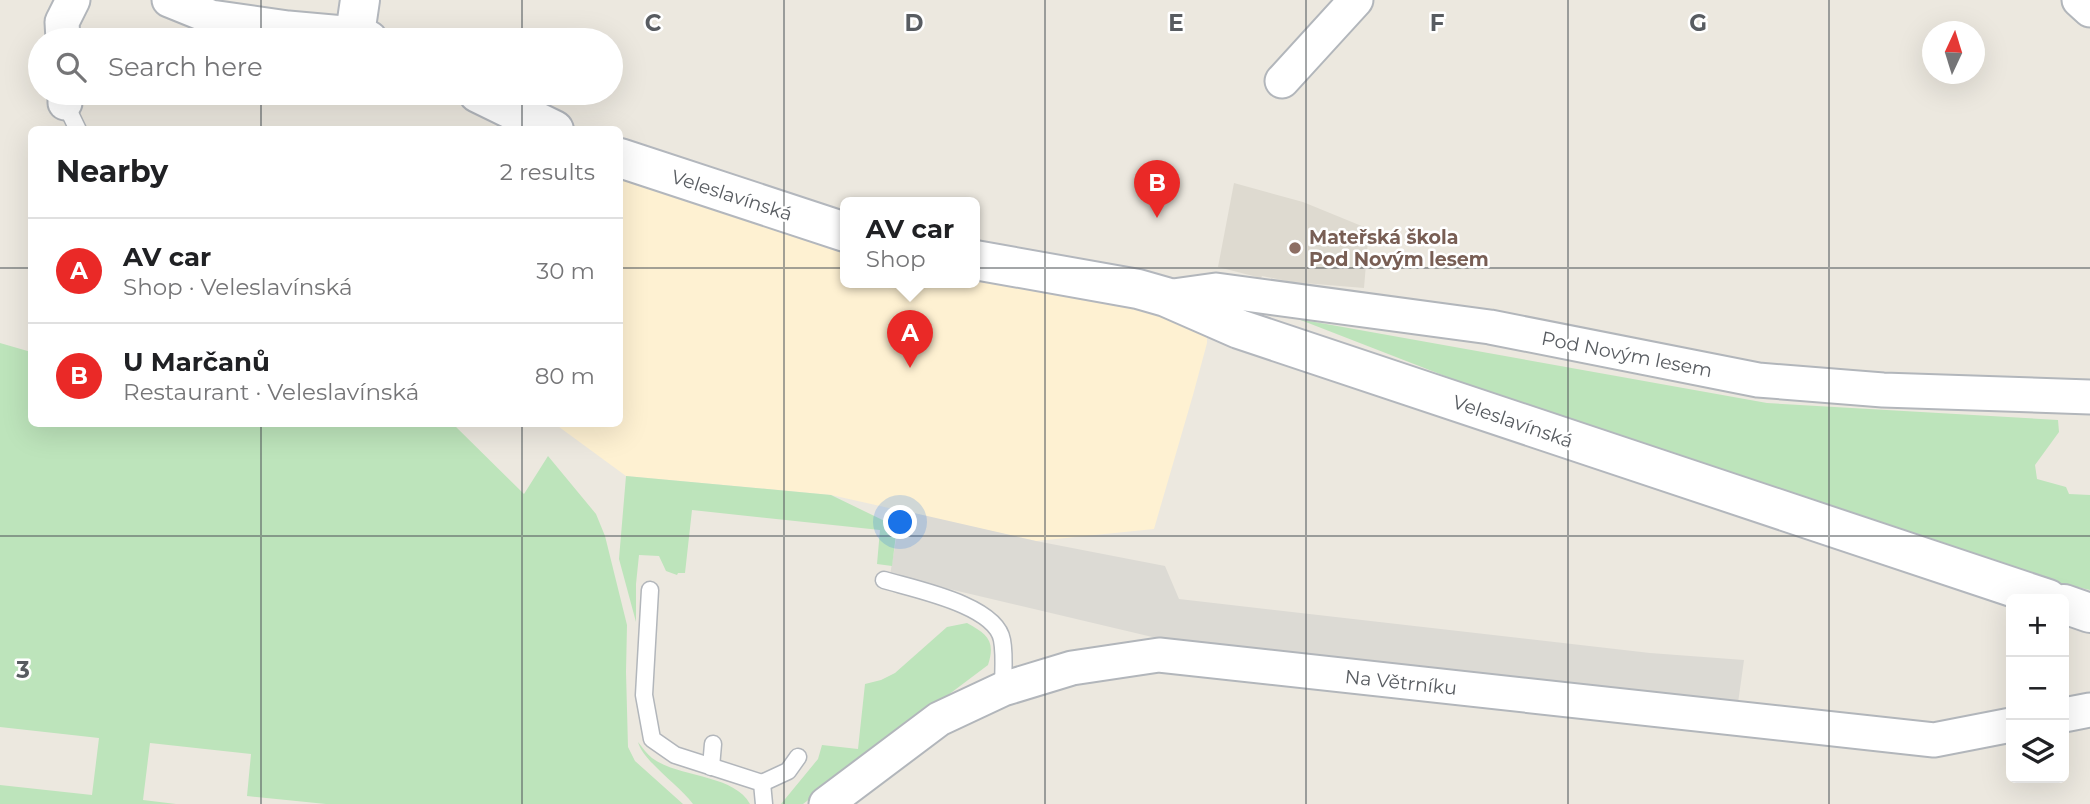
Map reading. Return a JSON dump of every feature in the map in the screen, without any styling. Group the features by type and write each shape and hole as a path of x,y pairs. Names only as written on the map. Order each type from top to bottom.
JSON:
{"street":[{"path":"62,28 62,22 73,0"},
{"path":"169,0 211,17 288,28 361,25"},
{"path":"1282,81 1356,0"},
{"path":"2079,0 2090,10"},
{"path":"503,105 546,126"},
{"name":"Veleslavínská","path":"623,159 840,230"},
{"name":"Veleslavínská","path":"980,261 1138,289 1166,297 1239,329 2033,594"},
{"name":"Pod Novým lesem","path":"1166,297 1216,290 1490,327 1758,380 1883,390 2090,397"},
{"path":"2069,606 2090,613"},
{"name":"Na Větrníku","path":"826,804 939,719 1003,689 1072,668 1159,655 1934,740 2006,727"},
{"path":"2069,714 2090,710"}],"lane":[{"path":"884,580 967,606 989,618 1002,637 1003,689"},
{"path":"650,590 644,695 652,739 676,755 762,783 788,771 798,757"},
{"path":"711,767 713,744"},
{"path":"762,783 764,804"}],"shaded area":[{"path":"623,179 840,247 840,288 980,288 980,276 1151,307 1207,335 1193,395 1154,529 1036,541 831,495 626,476 559,427 623,427"},
{"name":"Mateřská škola Pod Novým lesem","path":"1234,183 1303,202 1369,229 1364,288 1261,278 1218,267"},
{"path":"901,510 1036,541 1165,566 1179,599 1650,653 1744,660 1738,703 1165,640 890,575"}],"green space":[{"path":"1298,319 1767,403 2058,420 2059,432 2035,465 2037,479 2066,487 2069,494 2090,495 2090,590 1966,561 1545,415"},
{"path":"0,343 28,351 28,427 456,427 524,494 548,456 596,514 605,536 627,625 628,747 635,761 683,804 326,804 247,796 251,754 150,743 143,800 176,804 0,804 0,785 92,795 99,738 0,727"},
{"path":"626,476 831,495 897,527 892,566 877,564 880,530 692,510 685,573 677,575 666,571 659,556 639,555 636,622 619,559"},
{"path":"967,623 988,639 991,650 988,665 803,804 781,804 818,759 822,745 858,749 865,684 895,673 947,627"},
{"path":"638,742 650,756 663,764 732,787 750,804 693,804 654,765"}],"place":[{"name":"U Marčanů","path":"1157,218"},
{"name":"Mateřská škola Pod Novým lesem","path":"1295,248"},
{"name":"AV car","path":"910,368"}]}
